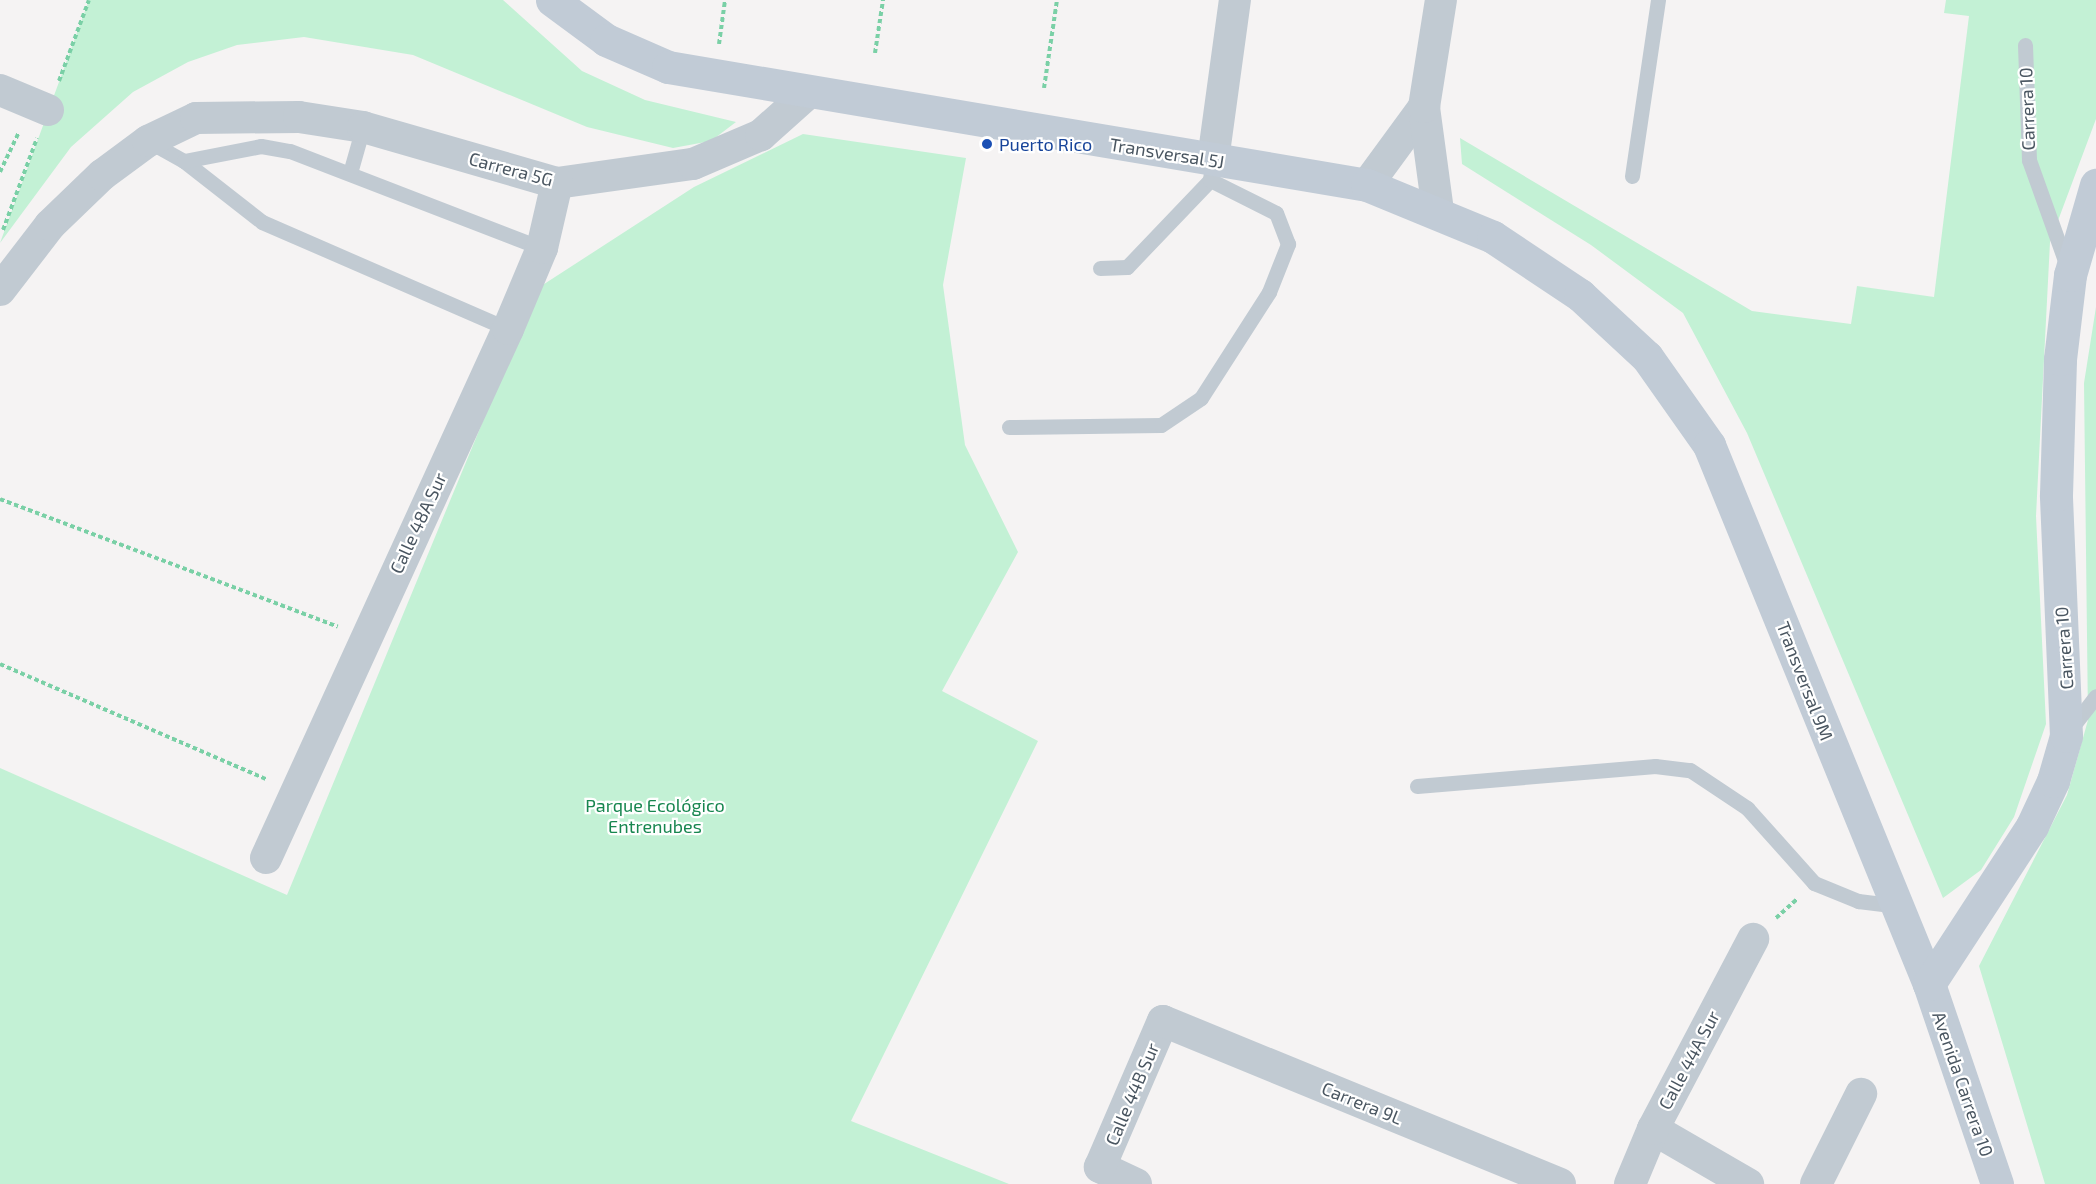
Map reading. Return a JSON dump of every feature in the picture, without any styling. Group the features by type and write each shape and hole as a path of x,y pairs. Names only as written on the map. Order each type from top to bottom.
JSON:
{"main road":[{"name":"Transversal 5J","path":"552,0 606,40 668,67 1212,170 1367,185 1438,212 1536,261 1614,325 1668,384"},
{"name":"Carrera 10","path":"1929,984 1995,889 2032,825 2053,781 2066,736 2068,696 2056,495 2060,359 2070,275 2096,184"},
{"name":"Transversal 9M","path":"1668,384 1709,445 1734,502 1893,904 1929,984"},
{"name":"Avenida Carrera 10","path":"1929,984 1997,1184"}],"street":[{"path":"1212,170 1234,0"},
{"path":"1438,212 1424,107 1442,0"},
{"path":"0,90 40,107"},
{"name":"Carrera 5G","path":"148,141 196,118 299,117 363,127 557,183 693,164 761,135 808,93"},
{"path":"1367,185 1424,107"},
{"path":"0,290 50,225 102,175 148,141"},
{"name":"Calle 48A Sur","path":"266,858 364,637 508,329 542,248 557,183"},
{"name":"Calle 44A Sur","path":"1630,1184 1653,1129 1753,939"},
{"name":"Calle 44B Sur","path":"1136,1184 1100,1167 1163,1021"},
{"name":"Carrera 9L","path":"1163,1021 1560,1184"},
{"path":"1816,1184 1862,1094"},
{"path":"1653,1129 1748,1184"}],"lane":[{"path":"1632,176 1658,0"},
{"name":"Carrera 10","path":"2025,45 2029,160 2070,275"},
{"path":"350,173 363,127"},
{"path":"148,141 184,161 262,222 508,329"},
{"path":"184,161 261,146 290,151 542,248"},
{"path":"1009,427 1161,425 1201,398 1269,292 1288,244 1276,213 1212,170 1127,267 1100,268"},
{"path":"2066,736 2096,696"},
{"path":"1417,786 1654,766 1690,770 1748,808 1814,883 1858,901 1893,904"}],"path":[{"path":"722,24 725,0"},
{"path":"876,53 883,0"},
{"path":"1044,88 1057,0"},
{"path":"0,172 40,107"},
{"path":"0,499 364,637"},
{"path":"0,664 294,791"},
{"path":"1753,939 1814,883"}],"green space":[{"path":"89,0 503,0 582,71 645,100 736,122 711,141 673,148 587,127 413,55 304,37 237,45 188,62 133,92 71,147 0,243"},
{"path":"1946,0 2096,0 2096,119 2050,242 2036,516 2046,724 2014,817 1981,870 1943,898 1747,433 1683,313 1591,245 1462,164 1460,138 1752,311 1851,324 1857,286 1934,297 1969,16 1944,13"},
{"name":"Parque Ecológico Entrenubes","path":"803,134 966,158 943,285 965,445 1018,552 942,691 1038,741 851,1121 1009,1184 0,1184 0,768 287,895 538,288 694,187"},
{"path":"2096,307 2096,1184 2045,1184 1979,966 2067,795 2088,720 2084,383"}],"place":[{"name":"Puerto Rico","path":"987,144"}]}
